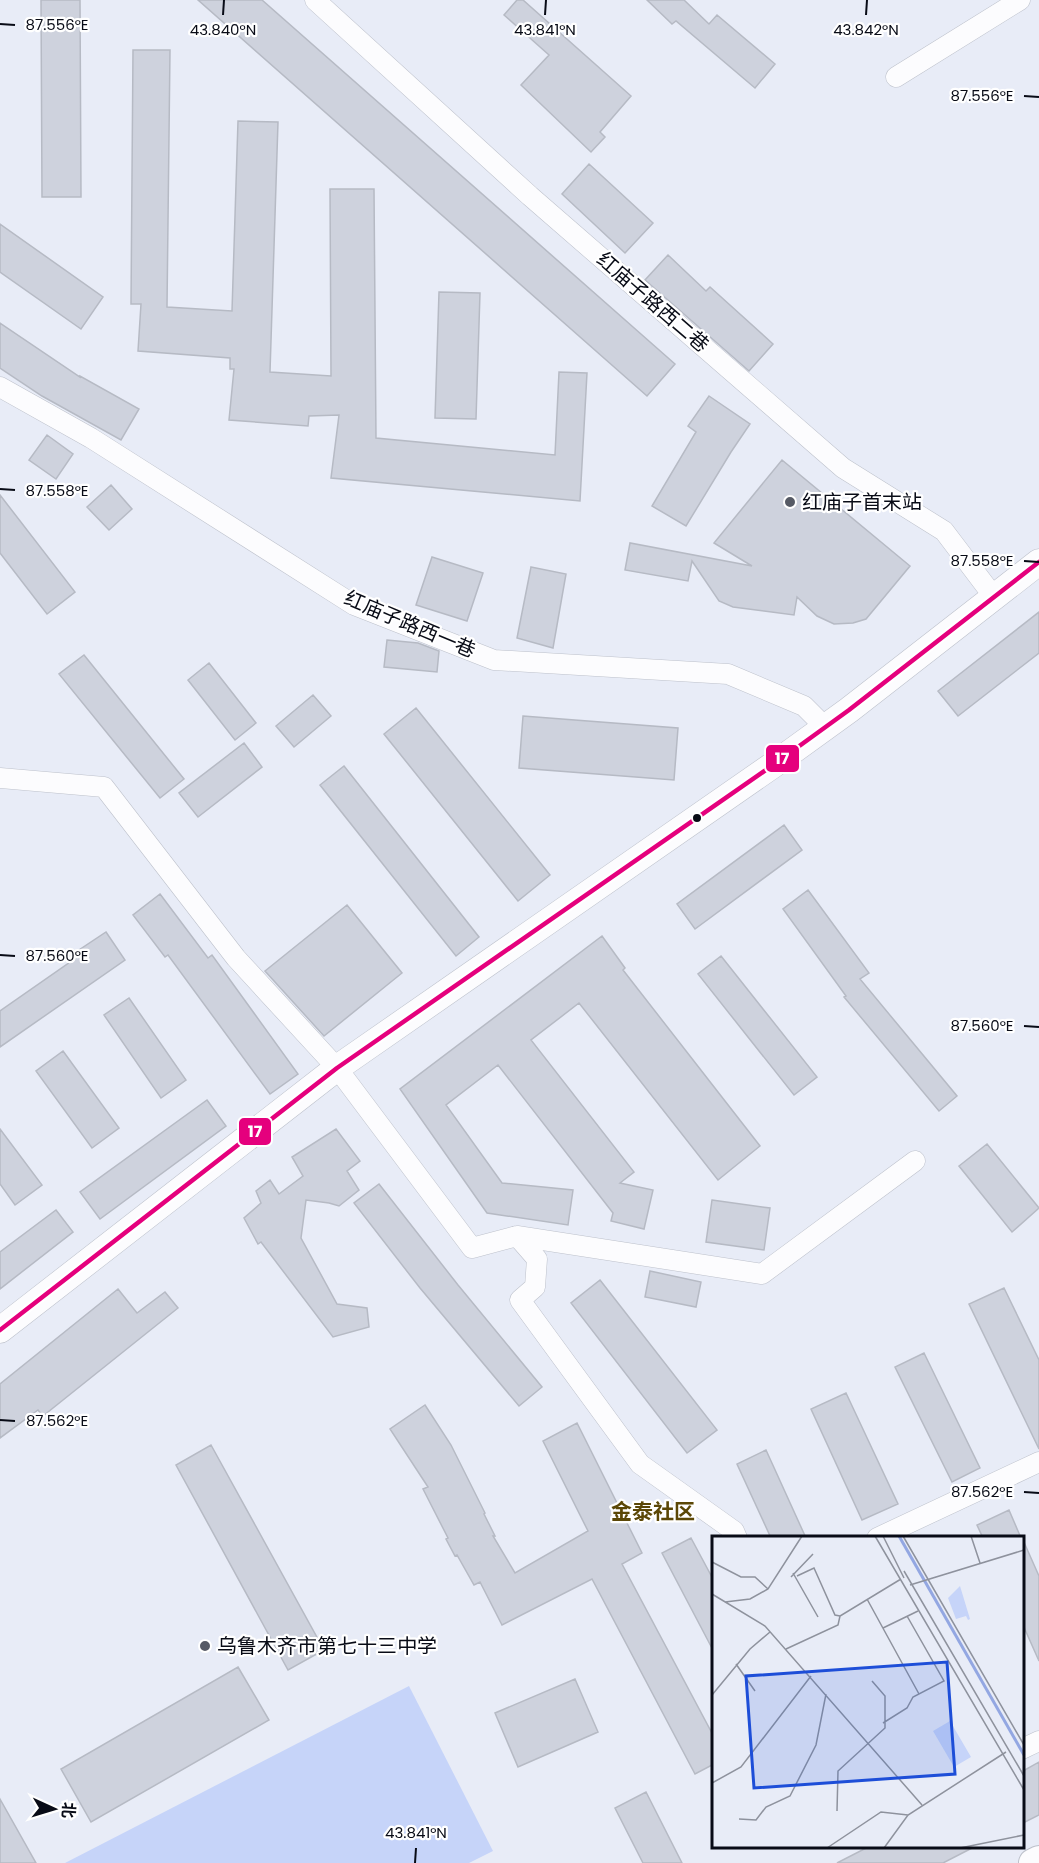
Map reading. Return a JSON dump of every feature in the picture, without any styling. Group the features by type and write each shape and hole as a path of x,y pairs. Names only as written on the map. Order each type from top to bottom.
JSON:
{"main road":[{"path":"1033,1863 1039,1860"}],"street":[{"name":"红庙子路西二巷","path":"315,0 530,195 843,468 944,531 994,597"},
{"path":"896,77 1020,0"},
{"name":"红庙子路西一巷","path":"0,387 91,438 354,605 494,660 728,674 804,706 825,727"},
{"path":"0,1330 336,1068 825,727 1039,562"},
{"path":"0,778 104,787 236,958 336,1068 472,1248 517,1236 762,1274 915,1161"},
{"path":"517,1236 537,1259 535,1287 520,1300 640,1464 726,1525 734,1531 736,1536"},
{"path":"881,1536 1039,1462"},
{"path":"1024,1748 1039,1741"}],"shaded area":[{"path":"409,1686 493,1851 469,1863 65,1863"}],"building":[{"path":"41,0 80,0 81,197 42,197"},
{"path":"198,0 262,0 675,364 647,396"},
{"path":"517,0 523,0 631,96 600,132 605,137 591,152 521,85 549,55 504,15"},
{"path":"647,0 684,0 709,24 717,15 775,64 755,88 676,21 672,24"},
{"path":"133,50 170,50 167,307 232,311 238,121 278,122 270,372 331,376 330,189 374,189 376,438 555,455 559,372 587,373 580,501 331,478 339,415 309,416 308,426 229,420 234,369 230,369 230,358 138,351 141,304 131,304"},
{"path":"589,164 653,223 625,253 562,194"},
{"path":"0,224 103,297 81,329 0,272"},
{"path":"668,255 706,291 710,287 773,344 749,371 645,280"},
{"path":"439,292 480,293 476,419 435,418"},
{"path":"0,323 80,377 139,409 121,440 42,396 0,368"},
{"path":"709,396 750,424 686,526 652,506 696,432 688,426"},
{"path":"47,435 73,454 56,479 29,460"},
{"name":"红庙子首末站","path":"782,460 910,566 866,619 853,623 834,624 817,616 797,597 794,615 733,607 719,601 692,561 688,581 625,570 630,543 752,566 714,543"},
{"path":"111,485 132,509 109,530 87,507"},
{"path":"0,495 75,592 47,614 0,553"},
{"path":"432,557 483,573 467,621 416,605"},
{"path":"531,567 566,574 553,648 517,638"},
{"path":"1039,612 1039,653 958,716 938,691"},
{"path":"387,640 418,643 439,651 437,672 384,667"},
{"path":"84,655 184,779 160,798 59,674"},
{"path":"209,663 256,723 235,740 188,680"},
{"path":"313,695 331,716 294,747 276,726"},
{"path":"416,708 550,875 518,901 384,734"},
{"path":"523,716 678,728 674,780 519,768"},
{"path":"244,743 262,767 198,817 179,793"},
{"path":"344,766 479,937 456,956 320,785"},
{"path":"784,825 802,850 695,929 677,904"},
{"path":"808,890 869,973 860,979 957,1096 939,1111 844,997 846,996 783,909"},
{"path":"160,894 208,958 212,955 298,1074 270,1094 168,955 165,957 133,915"},
{"path":"347,905 402,973 324,1036 265,971"},
{"path":"106,932 125,960 0,1047 0,1011 70,962 67,958"},
{"path":"602,936 625,968 623,970 760,1146 718,1180 579,1003 531,1040 634,1172 620,1183 653,1190 644,1229 611,1221 613,1213 498,1065 446,1105 502,1183 573,1190 568,1225 487,1213 400,1089"},
{"path":"721,956 817,1077 794,1095 698,974"},
{"path":"129,998 186,1080 161,1098 104,1015"},
{"path":"63,1051 119,1128 92,1148 36,1071"},
{"path":"207,1100 226,1126 100,1219 80,1192"},
{"path":"0,1129 42,1185 15,1205 0,1184"},
{"path":"336,1129 360,1161 347,1171 359,1190 339,1206 306,1200 301,1238 337,1304 367,1308 369,1327 333,1337 261,1242 258,1244 244,1218 261,1203 256,1191 270,1180 279,1194 303,1176 292,1157"},
{"path":"987,1144 1039,1208 1012,1232 959,1166"},
{"path":"379,1184 542,1387 519,1406 420,1288 354,1203"},
{"path":"712,1200 770,1208 764,1250 706,1242"},
{"path":"56,1210 73,1232 0,1289 0,1252"},
{"path":"650,1271 701,1282 696,1307 645,1297"},
{"path":"600,1280 717,1430 687,1453 571,1303"},
{"path":"1004,1288 1039,1360 1039,1449 969,1304"},
{"path":"118,1289 137,1313 165,1292 178,1308 43,1416 38,1410 0,1438 0,1384"},
{"path":"924,1353 980,1468 952,1482 895,1367"},
{"path":"846,1393 898,1504 862,1520 811,1409"},
{"path":"425,1405 451,1445 485,1513 495,1536 493,1536 515,1573 588,1531 543,1441 577,1423 642,1553 622,1564 712,1733 712,1765 695,1774 592,1579 502,1625 480,1582 474,1585 457,1555 455,1556 423,1489 428,1487 390,1429"},
{"path":"211,1445 324,1650 288,1670 176,1465"},
{"path":"766,1450 805,1536 770,1536 737,1464"},
{"path":"1009,1510 1020,1536 982,1536 977,1525"},
{"path":"691,1538 712,1577 712,1648 662,1553"},
{"path":"1024,1542 1039,1576 1039,1661 1024,1627"},
{"path":"238,1667 269,1720 91,1822 61,1769"},
{"path":"575,1679 598,1732 518,1767 495,1713"},
{"path":"1039,1762 1039,1815 1024,1822 1024,1770"},
{"path":"646,1792 682,1863 643,1863 615,1808"},
{"path":"0,1799 36,1863 0,1863"},
{"path":"866,1848 972,1848 943,1863 837,1863"}],"transit line":[{"name":"17","path":"0,1330 337,1068 773,765 849,710 1039,562"}],"place":[{"name":"红庙子首末站","path":"790,502"},
{"name":"乌鲁木齐市第七十三中学","path":"205,1646"}],"district":[{"name":"金泰社区","path":"653,1511"}]}
